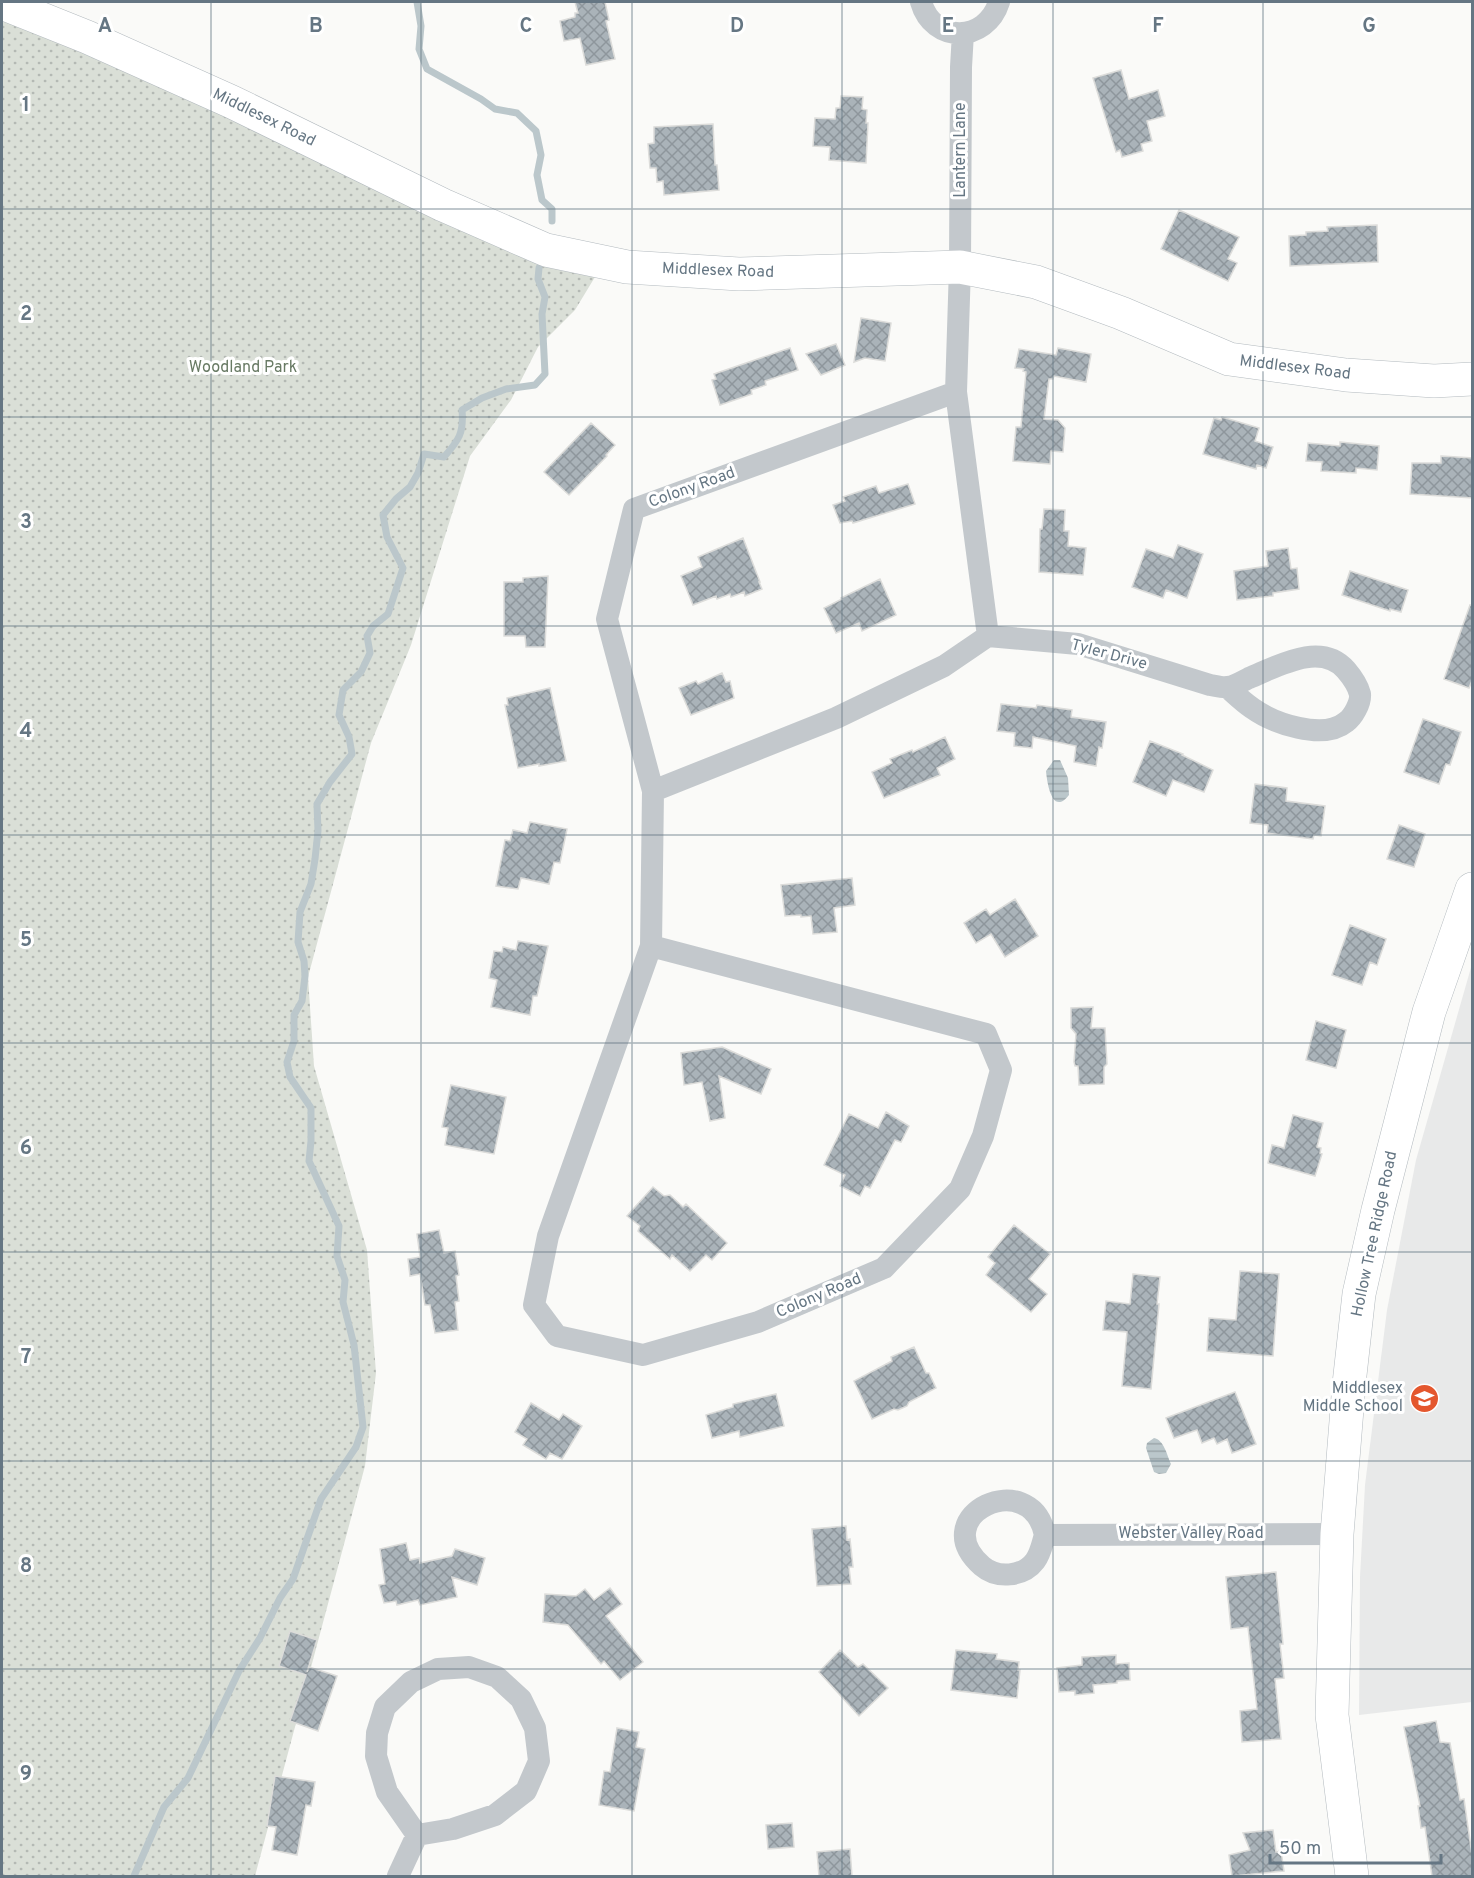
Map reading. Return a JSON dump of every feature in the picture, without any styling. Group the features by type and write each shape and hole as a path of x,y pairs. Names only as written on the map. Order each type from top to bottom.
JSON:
{"street":[{"path":"921,2 930,19 939,28 952,33 976,30 991,18 999,2"},
{"name":"Middlesex Road","path":"2,3 87,37 232,102 443,205 546,250 627,267 739,274 960,267 1036,282 1121,313 1229,359 1346,375 1434,381 1473,379"},
{"name":"Lantern Lane","path":"960,267 963,33"},
{"path":"653,791 836,718 944,666 988,636 956,392 960,267"},
{"name":"Colony Road","path":"651,946 986,1034 1001,1070 983,1136 960,1189 884,1268 758,1322 643,1355 557,1336 534,1305 548,1236 651,946 653,791 607,619 634,509 956,392"},
{"name":"Tyler Drive","path":"988,636 1078,644 1210,685 1227,687 1313,655 1328,657 1341,665 1353,677 1360,695 1357,708 1348,721 1335,729 1319,731 1276,721 1253,709 1227,687"},
{"name":"Hollow Tree Ridge Road","path":"1352,1876 1332,1715 1337,1534 1359,1294 1429,1011 1473,889"},
{"name":"Webster Valley Road","path":"1045,1535 1337,1534"},
{"path":"470,1667 497,1677 521,1699 535,1728 539,1761 526,1791 495,1815 453,1829 417,1834 387,1792 376,1756 377,1733 385,1707 411,1682 438,1669 470,1667"},
{"path":"398,1876 417,1834"}],"shaded area":[{"path":"1054,760 1060,760 1068,778 1069,795 1063,801 1058,802 1051,795 1046,771"},
{"name":"Middlesex Middle School","path":"1472,964 1472,1702 1359,1715 1360,1577 1365,1485 1387,1310 1416,1160"},
{"path":"1154,1438 1163,1445 1171,1464 1166,1473 1154,1472 1146,1448 1147,1443"}],"green space":[{"name":"Woodland Park","path":"2,6 593,259 595,277 575,310 538,347 511,400 470,456 411,645 371,743 308,977 314,1066 367,1250 376,1373 365,1466 255,1876 2,1876"}],"building":[{"path":"575,2 605,2 609,20 606,21 615,59 586,65 580,38 564,41 560,21 575,17 575,13 578,13"},
{"path":"1121,70 1129,99 1158,90 1165,116 1147,121 1152,141 1141,144 1143,151 1122,157 1120,150 1116,152 1093,78"},
{"path":"841,96 863,97 862,109 867,110 866,123 868,123 866,163 829,160 830,147 813,146 815,118 835,119 836,108 840,108"},
{"path":"713,124 719,190 664,195 663,181 657,182 656,168 650,168 648,144 654,143 654,127"},
{"path":"1179,210 1239,237 1228,259 1237,263 1228,281 1161,249"},
{"path":"1377,225 1378,262 1290,266 1289,236 1306,235 1306,232 1328,231 1327,227"},
{"path":"861,318 891,323 885,361 865,358 854,362"},
{"path":"836,344 845,365 821,375 806,354"},
{"path":"790,348 798,370 765,381 766,385 751,390 752,394 720,405 712,380 716,379 714,374"},
{"path":"1058,348 1091,354 1086,382 1054,376 1053,379 1049,379 1044,419 1058,420 1065,428 1063,452 1051,451 1050,464 1013,461 1016,427 1021,427 1026,372 1023,371 1024,369 1015,368 1019,349 1056,355"},
{"path":"1222,417 1259,428 1255,441 1273,447 1266,468 1257,465 1256,469 1203,454 1214,418 1221,420"},
{"path":"591,423 615,445 569,495 544,472"},
{"path":"1340,442 1379,446 1377,470 1356,468 1356,473 1321,471 1322,462 1306,461 1308,443 1340,446"},
{"path":"1441,456 1473,458 1473,498 1410,494 1412,463 1441,463"},
{"path":"908,484 915,504 853,523 852,521 840,523 833,505 845,501 843,497 876,486 879,493"},
{"path":"1044,509 1065,510 1064,531 1069,531 1068,546 1086,548 1083,575 1039,572 1040,529 1042,529"},
{"path":"743,538 762,589 745,596 744,592 717,599 716,596 693,605 681,576 702,567 698,557"},
{"path":"1178,545 1203,554 1187,598 1166,590 1163,598 1132,587 1146,549 1173,558"},
{"path":"1288,548 1291,569 1297,568 1299,589 1273,593 1273,596 1237,600 1234,571 1268,566 1266,551"},
{"path":"1350,571 1408,590 1401,612 1390,609 1390,611 1342,595"},
{"path":"548,576 545,647 526,647 525,636 504,636 504,582 523,582 523,578"},
{"path":"880,579 896,615 862,631 859,623 836,633 824,608"},
{"path":"1470,605 1473,606 1473,678 1469,688 1444,679"},
{"path":"722,673 726,682 730,681 734,698 691,715 679,688 696,681 698,684"},
{"path":"550,688 566,761 518,768 505,705 508,705 507,698"},
{"path":"1001,704 1036,708 1037,705 1072,710 1071,717 1106,722 1102,748 1099,747 1096,766 1074,762 1076,746 1033,737 1032,748 1014,746 1015,733 997,731"},
{"path":"1423,719 1461,732 1450,765 1446,764 1439,784 1404,772"},
{"path":"945,737 955,759 937,768 940,775 884,798 872,772 892,763 890,759 912,750 913,752"},
{"path":"1150,741 1183,754 1213,770 1204,792 1173,780 1166,796 1133,782"},
{"path":"1255,784 1287,788 1286,801 1325,806 1321,836 1314,835 1313,839 1267,833 1268,825 1250,823"},
{"path":"530,822 567,829 560,863 554,862 549,884 521,878 518,889 496,886 505,840 510,841 513,830 527,833"},
{"path":"1399,825 1425,834 1414,867 1387,859"},
{"path":"852,878 855,905 834,908 837,932 813,934 811,916 785,916 781,885"},
{"path":"1015,899 1038,936 1005,957 991,934 976,943 964,923 986,909 990,915"},
{"path":"1350,925 1386,939 1377,965 1370,962 1362,985 1332,975"},
{"path":"518,941 548,946 537,996 533,996 530,1015 491,1007 497,980 489,978 494,951 502,952 503,947 516,950"},
{"path":"1093,1007 1091,1028 1105,1028 1107,1064 1104,1067 1104,1084 1079,1085 1078,1066 1075,1066 1074,1062 1076,1034 1071,1028 1071,1008"},
{"path":"1316,1021 1346,1030 1336,1068 1306,1060"},
{"path":"722,1047 771,1069 761,1094 719,1076 725,1118 710,1121 702,1082 684,1085 681,1053"},
{"path":"451,1085 506,1097 494,1154 445,1145 448,1128 442,1127"},
{"path":"886,1112 909,1126 901,1142 895,1140 870,1188 865,1186 860,1196 840,1186 845,1175 824,1165 849,1114 878,1128"},
{"path":"1293,1115 1323,1123 1317,1147 1321,1148 1320,1153 1322,1154 1315,1176 1268,1163 1272,1145 1284,1148"},
{"path":"653,1187 664,1196 670,1195 683,1207 686,1204 727,1243 712,1260 706,1255 690,1271 672,1255 670,1259 638,1231 640,1226 627,1216"},
{"path":"1014,1225 1050,1254 1029,1279 1047,1294 1031,1312 986,1275 995,1263 988,1257"},
{"path":"439,1230 444,1253 455,1251 459,1275 456,1276 459,1301 455,1302 458,1330 435,1333 430,1305 425,1305 420,1274 410,1276 408,1259 420,1257 417,1234"},
{"path":"1240,1271 1279,1274 1273,1356 1207,1351 1209,1318 1236,1320"},
{"path":"1133,1274 1160,1277 1151,1389 1122,1386 1127,1332 1103,1330 1106,1301 1130,1304"},
{"path":"914,1347 936,1388 909,1402 907,1406 872,1419 854,1381 892,1361 891,1357"},
{"path":"1235,1392 1256,1444 1232,1453 1227,1439 1217,1444 1214,1438 1202,1443 1197,1430 1174,1438 1166,1418"},
{"path":"776,1394 784,1426 740,1437 739,1431 712,1438 706,1415 733,1407 733,1404"},
{"path":"531,1403 559,1420 563,1414 582,1426 562,1459 550,1453 546,1459 523,1445 527,1439 515,1432"},
{"path":"846,1526 853,1567 849,1567 851,1584 817,1586 812,1529"},
{"path":"406,1543 410,1560 419,1558 420,1563 452,1556 455,1549 485,1558 477,1585 452,1577 457,1597 420,1605 418,1600 397,1605 396,1601 384,1603 379,1585 385,1584 380,1549"},
{"path":"1276,1572 1283,1644 1280,1644 1284,1678 1275,1679 1281,1739 1242,1742 1240,1711 1257,1709 1248,1627 1231,1629 1226,1577"},
{"path":"610,1588 622,1604 606,1616 643,1662 620,1680 604,1661 601,1664 568,1625 543,1622 545,1594 576,1596 585,1589 594,1600"},
{"path":"290,1631 317,1640 307,1672 309,1667 337,1676 318,1731 290,1721 306,1675 279,1666"},
{"path":"840,1650 858,1667 863,1664 888,1688 859,1716 819,1672"},
{"path":"956,1650 997,1654 996,1659 1019,1662 1017,1698 951,1690"},
{"path":"1116,1655 1116,1664 1129,1663 1130,1680 1093,1685 1094,1693 1075,1695 1075,1691 1059,1692 1057,1668 1082,1665 1082,1657"},
{"path":"1436,1721 1440,1742 1450,1743 1460,1800 1464,1799 1473,1876 1432,1876 1425,1827 1421,1828 1418,1806 1420,1806 1404,1727"},
{"path":"617,1728 639,1732 636,1747 645,1749 634,1811 599,1805 604,1771 610,1772"},
{"path":"275,1776 315,1782 311,1806 306,1805 297,1855 272,1850 276,1827 267,1826"},
{"path":"792,1823 794,1847 768,1849 766,1825"},
{"path":"1273,1830 1276,1852 1281,1851 1284,1871 1232,1876 1229,1855 1250,1850 1243,1833"},
{"path":"850,1849 852,1876 819,1876 817,1852"}],"waterway":[{"path":"417,2 421,26 419,49 427,69 495,109 517,113 536,131 541,155 537,175 542,200 552,209 552,221"},
{"path":"134,1876 164,1807 188,1778 239,1671 293,1579 321,1499 356,1447 363,1427 354,1345 343,1302 345,1280 337,1256 339,1226 309,1161 311,1108 290,1077 287,1062 294,1041 294,1015 302,1001 305,976 304,961 298,942 300,912 311,884 315,859 318,831 317,804 330,782 352,754 349,737 339,715 343,690 361,672 370,653 367,636 373,626 388,614 403,568 387,537 383,515 410,487 418,473 424,454 444,457 453,446 461,430 462,410 482,398 506,389 535,385 545,374 542,314 545,297 538,279 539,268"}],"place":[{"name":"Middlesex Middle School","path":"1424,1398"}]}
